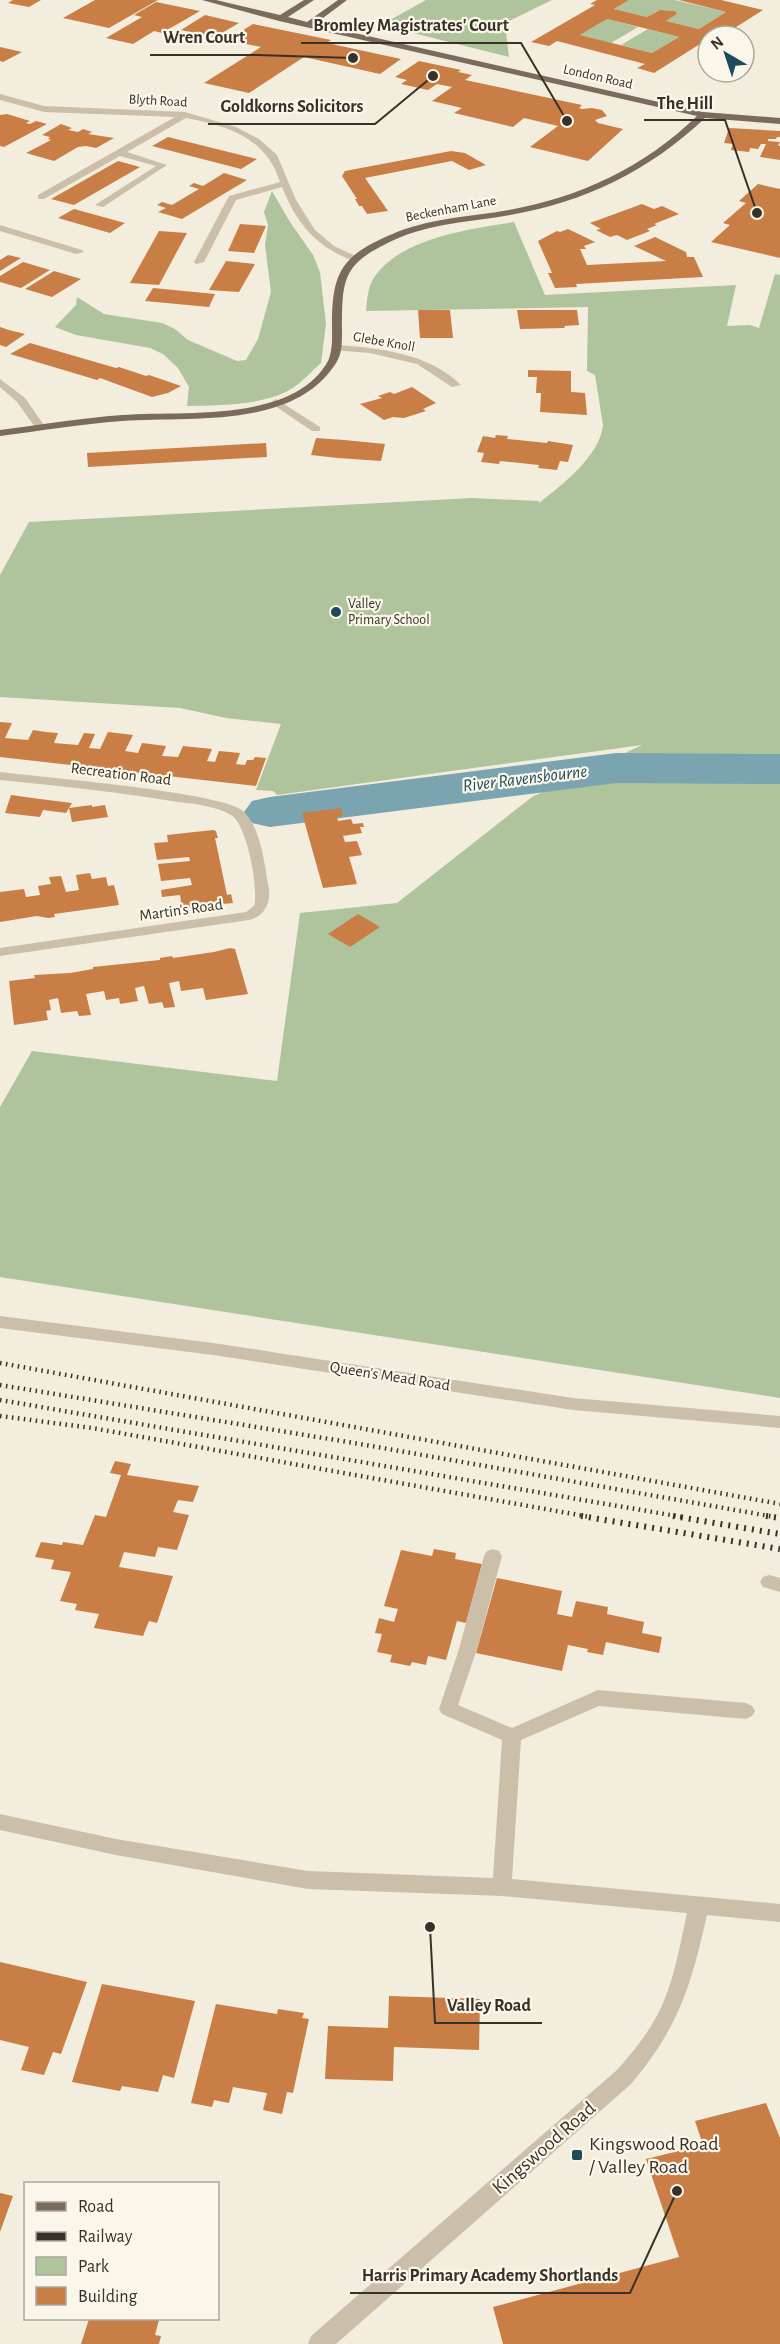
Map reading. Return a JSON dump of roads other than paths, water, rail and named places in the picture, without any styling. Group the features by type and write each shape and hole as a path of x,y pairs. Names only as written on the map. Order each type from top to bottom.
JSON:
{"main road":[{"name":"London Road","path":"206,0 279,19 703,115 780,122"},
{"path":"279,19 310,0"},
{"path":"308,25 343,0"},
{"name":"Beckenham Lane","path":"0,433 119,418 217,415 245,411 276,402 310,387 331,364 336,348 338,284 344,272 357,259 378,245 410,231 546,205 603,187 650,160 703,115"}],"street":[{"name":"Blyth Road","path":"0,97 44,109 185,115 206,118 258,143 276,160 299,215 315,236 334,251 357,259"},
{"path":"41,197 185,115"},
{"path":"100,205 163,165 117,153"},
{"path":"199,262 232,198 285,184"},
{"path":"0,228 80,252"},
{"name":"Glebe Knoll","path":"336,348 370,350 420,362 456,385"},
{"path":"0,382 21,400 41,428"},
{"path":"276,402 316,429"},
{"name":"Recreation Road","path":"0,776 193,800 236,810"},
{"name":"Martin's Road","path":"0,952 237,919 259,911 264,890 248,828 236,810"},
{"name":"Queen's Mead Road","path":"0,1322 224,1351 573,1404 780,1422"},
{"path":"493,1556 468,1649 448,1710 512,1736 598,1698 746,1711"},
{"path":"502,1887 512,1736"},
{"path":"0,1822 116,1847 308,1880 502,1887 780,1913"},
{"name":"Kingswood Road","path":"319,2344 624,2077 650,2046 669,2013 686,1964 699,1905"}],"waterway":[{"name":"River Ravensbourne","path":"270,812 616,768 780,769"}],"railway":[{"path":"0,1363 780,1504"},
{"path":"0,1385 360,1444 775,1517"},
{"path":"0,1400 682,1517"},
{"path":"0,1416 92,1428 590,1517"},
{"path":"581,1516 780,1549"},
{"path":"673,1516 780,1534"},
{"path":"766,1516 780,1518"}],"place":[{"name":"Wren Court","path":"353,58"},
{"name":"Goldkorns Solicitors","path":"433,76"},
{"name":"Bromley Magistrates' Court","path":"567,121"},
{"name":"The Hill","path":"757,213"},
{"name":"Valley Primary School","path":"336,612"},
{"name":"Valley Road","path":"430,1927"},
{"name":"Kingswood Road / Valley Road","path":"577,2155"},
{"name":"Harris Primary Academy Shortlands","path":"677,2191"}]}
